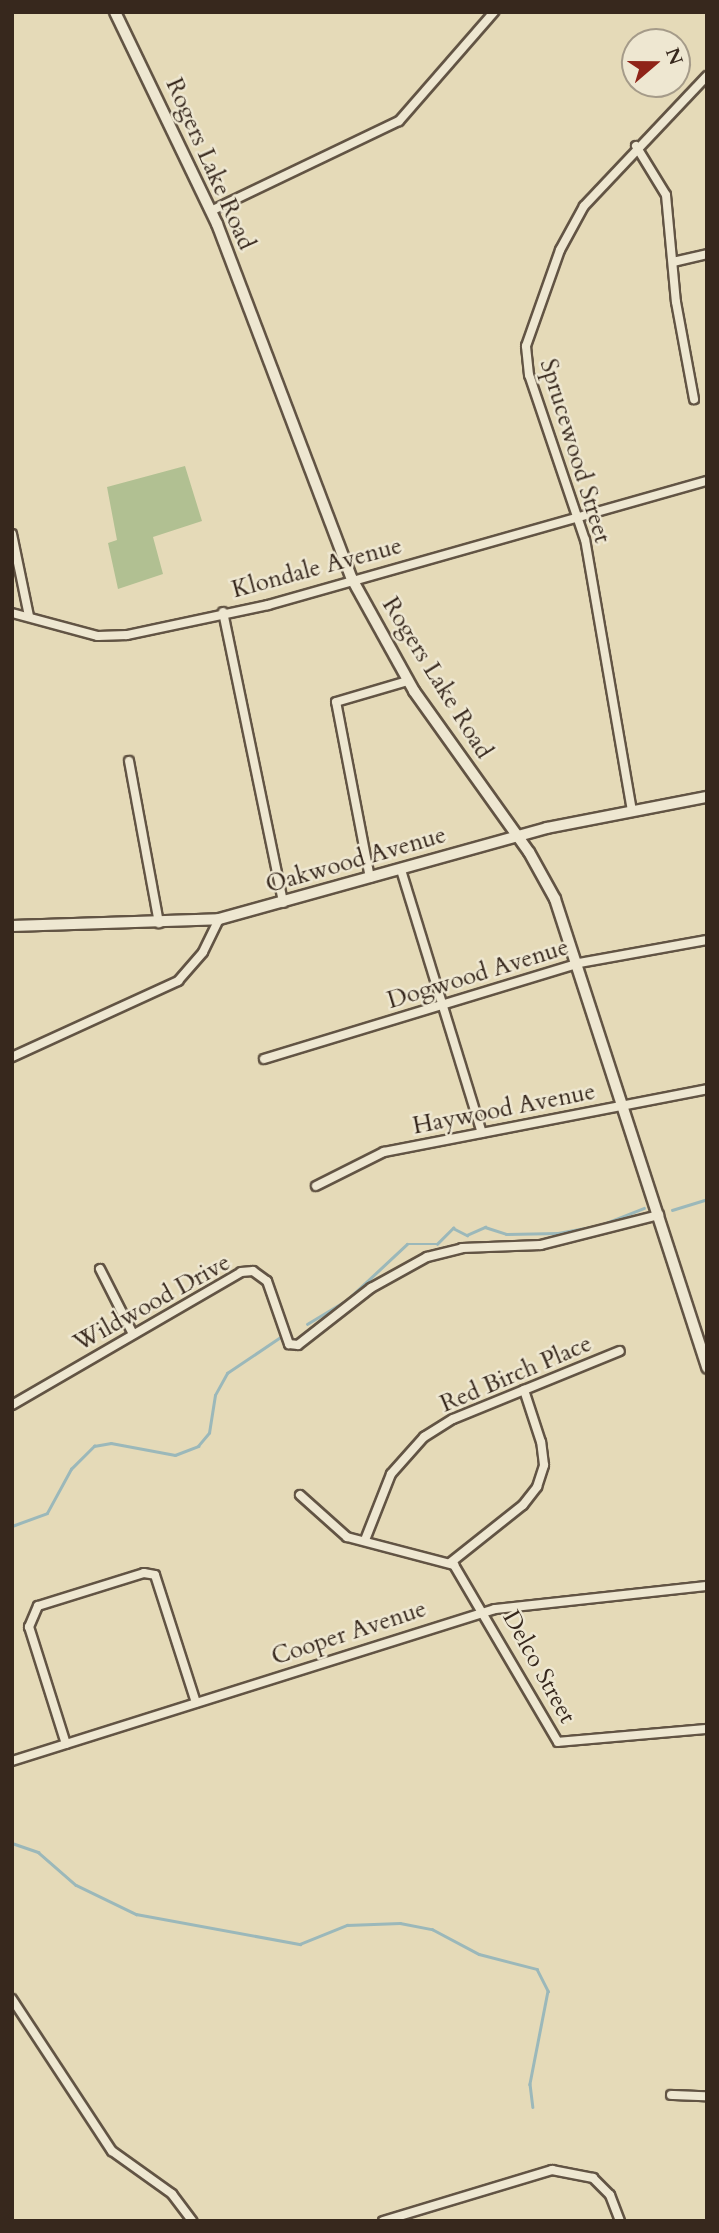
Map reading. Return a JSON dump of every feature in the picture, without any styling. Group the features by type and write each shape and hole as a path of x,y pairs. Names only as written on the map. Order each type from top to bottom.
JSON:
{"main road":[{"name":"Rogers Lake Road","path":"114,12 211,211 352,579 408,681 518,836 555,899 579,963 706,1362"}],"street":[{"path":"211,211 399,121 494,12"},
{"name":"Sprucewood Street","path":"632,811 578,515 529,375 526,346 576,220 636,146 707,76"},
{"path":"636,146 666,195 673,262 694,399"},
{"path":"673,262 707,254"},
{"name":"Klondale Avenue","path":"283,903 223,612 707,481"},
{"path":"12,534 29,617"},
{"path":"12,612 98,636 223,612"},
{"path":"370,878 336,702 408,681"},
{"path":"129,761 159,923"},
{"name":"Oakwood Avenue","path":"12,926 219,919 518,836 707,797"},
{"path":"401,870 482,1133"},
{"path":"12,1057 178,981 203,952 219,919"},
{"name":"Dogwood Avenue","path":"264,1059 579,963 707,940"},
{"name":"Haywood Avenue","path":"316,1186 384,1152 707,1089"},
{"name":"Wildwood Drive","path":"12,1405 228,1279 253,1271 267,1282 289,1345 298,1345 371,1288 427,1256 462,1248 541,1245 659,1215"},
{"path":"100,1269 133,1334"},
{"name":"Red Birch Place","path":"365,1541 391,1474 424,1437 453,1419 620,1351"},
{"path":"300,1495 327,1523 365,1541 450,1563 523,1505 537,1487 544,1465 541,1441 524,1390"},
{"name":"Delco Street","path":"450,1563 486,1611 558,1742 707,1729"},
{"path":"66,1744 29,1627 38,1606 144,1573 155,1575 195,1703"},
{"name":"Cooper Avenue","path":"12,1761 486,1611 707,1586"},
{"path":"12,1999 112,2151 166,2189 192,2221"},
{"path":"671,2095 707,2096"},
{"path":"383,2221 552,2170 593,2178 610,2195 620,2221"}],"green space":[{"path":"185,466 202,521 153,537 163,574 118,589 108,543 117,540 107,487"}],"waterway":[{"path":"672,1210 707,1199"},
{"path":"307,1324 347,1300 407,1244 437,1244 453,1228 467,1235 485,1227 506,1234 558,1233 601,1225 644,1208"},
{"path":"12,1526 47,1513 71,1469 94,1446 111,1443 175,1455 198,1446 209,1433 215,1395 227,1373 279,1338"},
{"path":"12,1843 38,1852 76,1885 136,1914 300,1944 347,1925 400,1923 432,1929 479,1954 537,1969 548,1991 530,2084 533,2107"}]}
